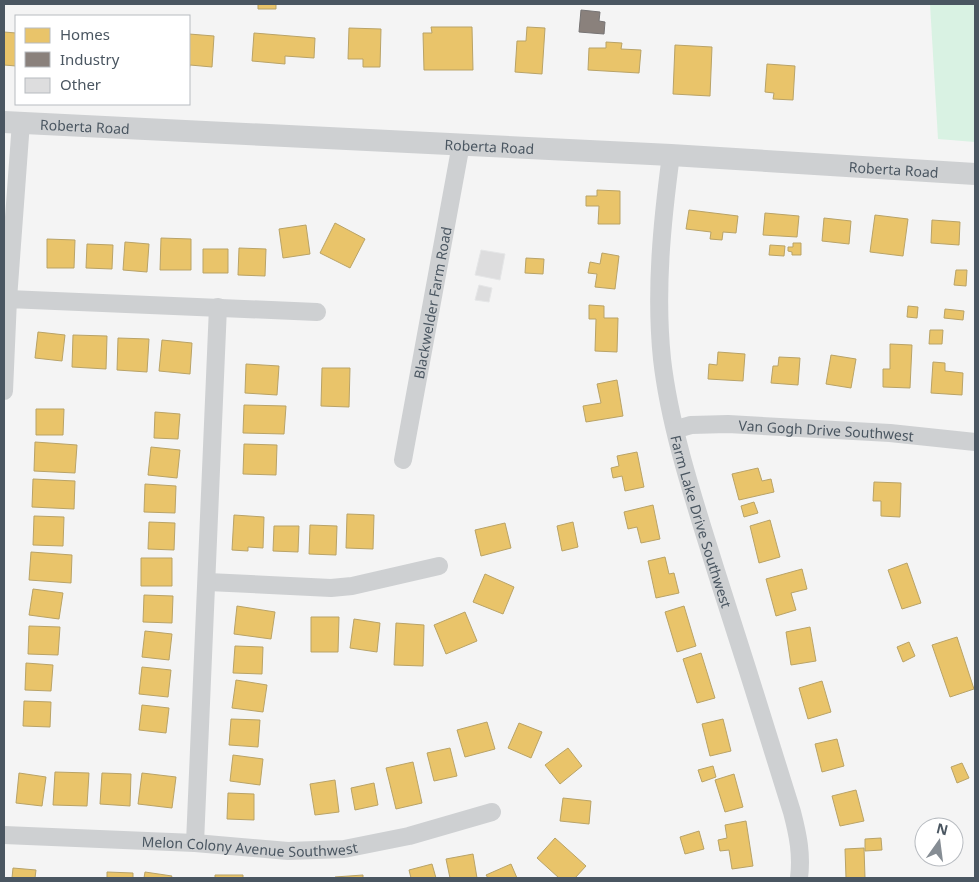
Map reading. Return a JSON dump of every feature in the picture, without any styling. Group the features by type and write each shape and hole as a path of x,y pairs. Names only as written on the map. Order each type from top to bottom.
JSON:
{"street":[{"name":"Roberta Road","path":"12,122 672,155 975,174"},
{"path":"4,391 12,122"},
{"name":"Blackwelder Farm Road","path":"403,460 461,144"},
{"name":"Farm Lake Drive Southwest","path":"672,155 662,222 660,306 662,358 677,429 709,549 792,812 799,839 799,878"},
{"path":"6,299 317,312"},
{"path":"195,843 208,582 218,308"},
{"name":"Van Gogh Drive Southwest","path":"677,429 691,425 728,424 890,433 975,442"},
{"path":"208,582 345,587 439,566"},
{"name":"Melon Colony Avenue Southwest","path":"4,835 195,843 288,851 344,849 409,836 492,812"}],"green space":[{"path":"930,4 975,4 975,142 938,139"}],"building: Homes":[{"path":"258,4 276,4 276,9 258,9"},
{"path":"431,27 472,27 473,70 424,70 423,33 432,33"},
{"path":"527,27 545,28 542,74 515,72 517,41 526,41"},
{"path":"349,28 381,29 380,67 363,67 363,59 348,59"},
{"path":"4,32 15,33 15,66 4,65"},
{"path":"254,33 315,38 314,58 285,56 285,64 252,61"},
{"path":"190,34 214,36 212,67 190,65"},
{"path":"606,42 622,43 621,49 641,50 639,73 588,70 589,48 606,48"},
{"path":"675,45 712,47 710,96 673,94"},
{"path":"767,64 795,66 793,100 773,99 774,93 765,92"},
{"path":"597,190 620,191 620,224 598,224 599,206 586,206 586,196 597,196"},
{"path":"689,210 738,216 736,233 723,232 722,240 710,239 711,232 686,229"},
{"path":"765,213 799,216 797,237 763,235"},
{"path":"875,215 908,219 903,256 870,252"},
{"path":"824,218 851,221 849,244 822,241"},
{"path":"932,220 960,222 959,245 931,243"},
{"path":"335,223 365,239 350,268 320,253"},
{"path":"306,225 310,254 283,258 279,229"},
{"path":"161,238 191,239 191,270 160,270"},
{"path":"47,239 75,240 74,268 47,268"},
{"path":"125,242 149,244 147,272 123,270"},
{"path":"793,243 801,243 801,255 792,255 792,252 788,251 788,247 793,247"},
{"path":"87,244 113,245 112,269 86,268"},
{"path":"770,245 785,246 784,256 769,255"},
{"path":"239,248 266,249 265,276 238,275"},
{"path":"203,249 228,249 228,273 203,273"},
{"path":"602,253 619,256 615,289 595,287 597,274 588,273 590,262 600,264"},
{"path":"526,258 544,259 543,274 525,273"},
{"path":"956,270 967,270 966,286 954,285"},
{"path":"589,305 604,306 604,318 618,318 617,352 595,351 596,319 589,319"},
{"path":"908,306 918,307 917,318 907,317"},
{"path":"945,309 964,311 963,320 944,318"},
{"path":"930,330 943,330 942,344 929,344"},
{"path":"38,332 65,335 62,361 35,358"},
{"path":"73,335 107,336 106,369 72,367"},
{"path":"118,338 149,339 147,372 117,370"},
{"path":"162,340 192,343 190,374 159,371"},
{"path":"890,344 912,345 910,388 883,387 883,369 890,369"},
{"path":"718,352 745,354 743,381 708,379 709,364 717,365"},
{"path":"831,355 856,359 851,388 826,384"},
{"path":"779,357 800,358 798,385 771,383 773,366 778,366"},
{"path":"933,362 945,363 945,371 963,373 962,395 931,393"},
{"path":"246,364 279,366 277,395 245,393"},
{"path":"322,368 350,368 349,407 321,406"},
{"path":"617,380 623,416 586,422 583,406 601,403 597,384"},
{"path":"244,405 286,406 284,434 243,433"},
{"path":"36,409 64,409 63,435 36,435"},
{"path":"155,412 180,414 178,439 154,438"},
{"path":"35,442 77,445 75,473 34,471"},
{"path":"244,444 277,445 276,475 243,474"},
{"path":"151,447 180,450 177,478 148,475"},
{"path":"637,452 644,487 625,491 622,476 613,478 611,468 619,466 617,456"},
{"path":"758,468 762,481 771,479 774,492 739,500 732,474"},
{"path":"33,479 75,481 74,509 32,507"},
{"path":"874,482 901,483 900,517 881,516 881,501 873,501"},
{"path":"145,484 176,486 175,513 144,512"},
{"path":"754,502 758,513 744,517 741,506"},
{"path":"653,505 660,539 641,543 637,527 628,529 624,512"},
{"path":"347,514 374,515 373,549 346,548"},
{"path":"234,515 264,517 263,548 248,547 248,551 232,550"},
{"path":"34,516 64,517 63,546 33,545"},
{"path":"770,520 780,557 759,563 750,526"},
{"path":"149,522 175,523 174,550 148,549"},
{"path":"573,522 578,547 562,551 557,526"},
{"path":"505,523 511,548 481,556 475,530"},
{"path":"310,525 337,526 336,555 309,554"},
{"path":"274,526 299,526 298,552 273,551"},
{"path":"31,552 72,555 71,583 29,580"},
{"path":"665,557 669,574 674,573 679,593 656,598 648,561"},
{"path":"141,558 172,558 172,586 141,586"},
{"path":"907,563 921,603 902,609 888,570"},
{"path":"802,569 807,589 791,593 796,610 776,616 766,579"},
{"path":"485,574 514,587 503,614 473,602"},
{"path":"33,589 63,593 59,619 29,615"},
{"path":"144,595 173,596 172,623 143,622"},
{"path":"237,606 275,612 271,639 234,634"},
{"path":"684,606 696,646 677,652 665,612"},
{"path":"465,612 477,641 446,654 434,625"},
{"path":"311,617 339,617 338,652 311,652"},
{"path":"354,619 380,623 377,652 350,648"},
{"path":"396,623 424,625 423,666 394,665"},
{"path":"29,626 60,627 58,655 28,654"},
{"path":"810,627 816,661 791,665 786,632"},
{"path":"145,631 172,634 169,660 142,657"},
{"path":"957,637 974,689 950,697 932,645"},
{"path":"909,642 915,656 903,662 897,647"},
{"path":"235,646 263,647 262,674 233,673"},
{"path":"701,653 715,698 697,703 683,659"},
{"path":"26,663 53,665 51,691 25,690"},
{"path":"142,667 171,670 168,697 139,694"},
{"path":"236,680 267,685 263,712 232,708"},
{"path":"822,681 831,712 808,719 799,688"},
{"path":"24,701 51,702 50,727 23,726"},
{"path":"142,705 169,708 166,733 139,730"},
{"path":"231,719 260,720 258,747 229,745"},
{"path":"723,719 731,751 710,756 702,724"},
{"path":"487,722 495,749 465,757 457,730"},
{"path":"519,723 542,732 531,758 508,748"},
{"path":"837,739 844,766 822,772 815,744"},
{"path":"450,748 457,776 434,781 427,753"},
{"path":"568,748 582,766 560,784 545,765"},
{"path":"233,755 263,759 260,785 230,781"},
{"path":"413,762 422,803 396,809 386,768"},
{"path":"962,763 969,778 957,783 951,767"},
{"path":"713,766 716,777 702,782 698,770"},
{"path":"55,772 89,773 87,806 53,805"},
{"path":"19,773 46,777 42,806 16,803"},
{"path":"102,773 131,774 130,806 100,804"},
{"path":"142,773 176,777 172,808 138,804"},
{"path":"734,774 743,807 725,812 715,780"},
{"path":"335,780 339,812 315,815 310,784"},
{"path":"374,783 378,805 355,810 351,788"},
{"path":"856,790 864,821 840,826 832,796"},
{"path":"228,793 254,794 254,820 227,819"},
{"path":"563,798 591,801 589,824 560,821"},
{"path":"746,821 753,866 732,869 729,850 720,851 718,840 727,838 725,825"},
{"path":"699,831 704,849 685,854 680,837"},
{"path":"555,838 586,866 575,878 559,878 537,858"},
{"path":"881,838 882,850 865,851 865,839"},
{"path":"864,848 865,878 846,878 845,849"},
{"path":"473,854 477,878 450,878 446,859"},
{"path":"432,864 436,878 411,878 409,870"},
{"path":"511,864 517,878 488,878 486,875"},
{"path":"13,868 36,870 35,878 12,878"},
{"path":"107,872 133,873 133,878 107,878"},
{"path":"145,872 172,876 171,878 144,878"},
{"path":"215,875 243,875 243,878 215,878"},
{"path":"363,875 363,878 335,877"}],"building: Industry":[{"path":"581,10 600,12 599,21 605,22 604,34 579,32"}],"building: Other":[{"path":"481,250 505,254 500,280 475,275"},
{"path":"479,285 492,288 489,302 475,300"}]}
